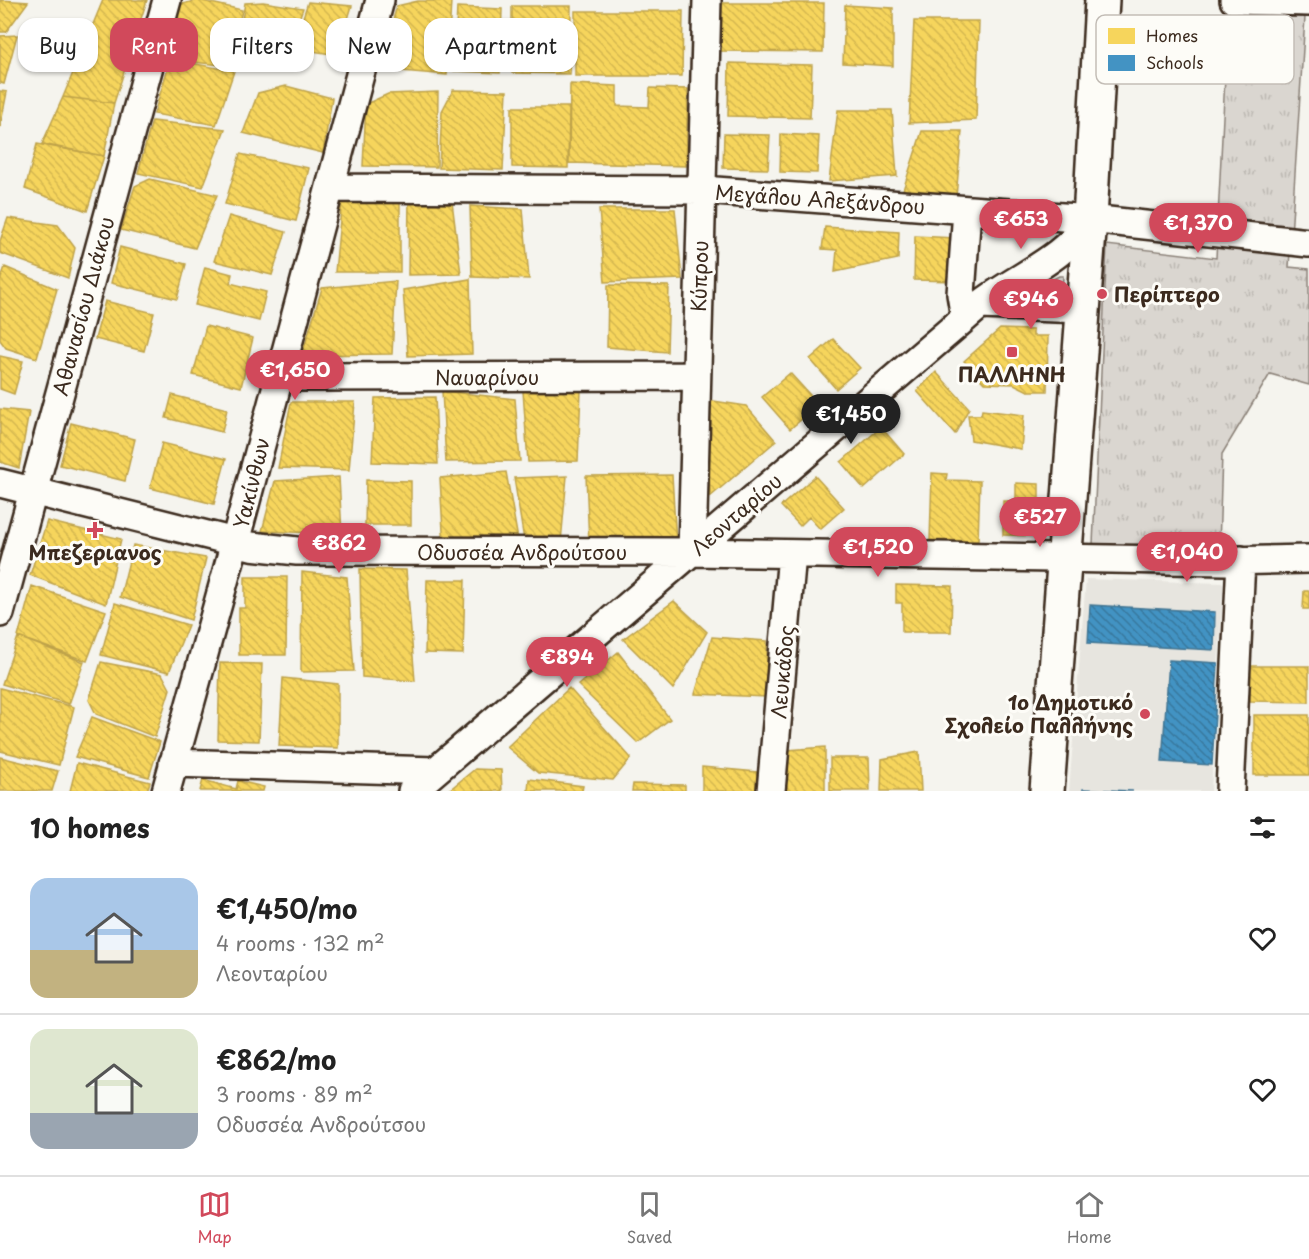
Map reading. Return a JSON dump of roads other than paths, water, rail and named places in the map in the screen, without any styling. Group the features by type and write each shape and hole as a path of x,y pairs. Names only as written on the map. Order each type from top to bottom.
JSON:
{"main road":[{"path":"1101,15 1102,0"},
{"path":"1047,791 1090,219 1097,84"}],"street":[{"name":"Αθανασίου Διάκου","path":"0,613 167,0"},
{"name":"Υακίνθων","path":"166,791 380,0"},
{"name":"Κύπρου","path":"692,552 707,0"},
{"path":"1234,0 1309,2"},
{"name":"Μεγάλου Αλεξάνδρου","path":"330,188 702,190 1090,219 1309,243"},
{"path":"967,210 961,294 973,312 1083,309"},
{"name":"Λεονταρίου","path":"412,791 973,312 1015,280 1059,255 1079,236 1090,219"},
{"name":"Ναυαρίνου","path":"278,377 696,376"},
{"name":"Οδυσσέα Ανδρούτσου","path":"0,483 235,542 297,551 692,552 1065,559 1309,559"},
{"path":"652,552 662,562 664,576"},
{"name":"Λευκάδος","path":"771,791 792,554"},
{"path":"1230,791 1241,560"},
{"path":"173,763 435,771"}],"place":[{"name":"Περίπτερο","path":"1102,294"},
{"name":"ΠΑΛΛΗΝΗ","path":"1012,352"},
{"name":"Μπεζεριανος","path":"95,530"},
{"name":"1ο Δημοτικό Σχολείο Παλλήνης","path":"1145,714"}]}
